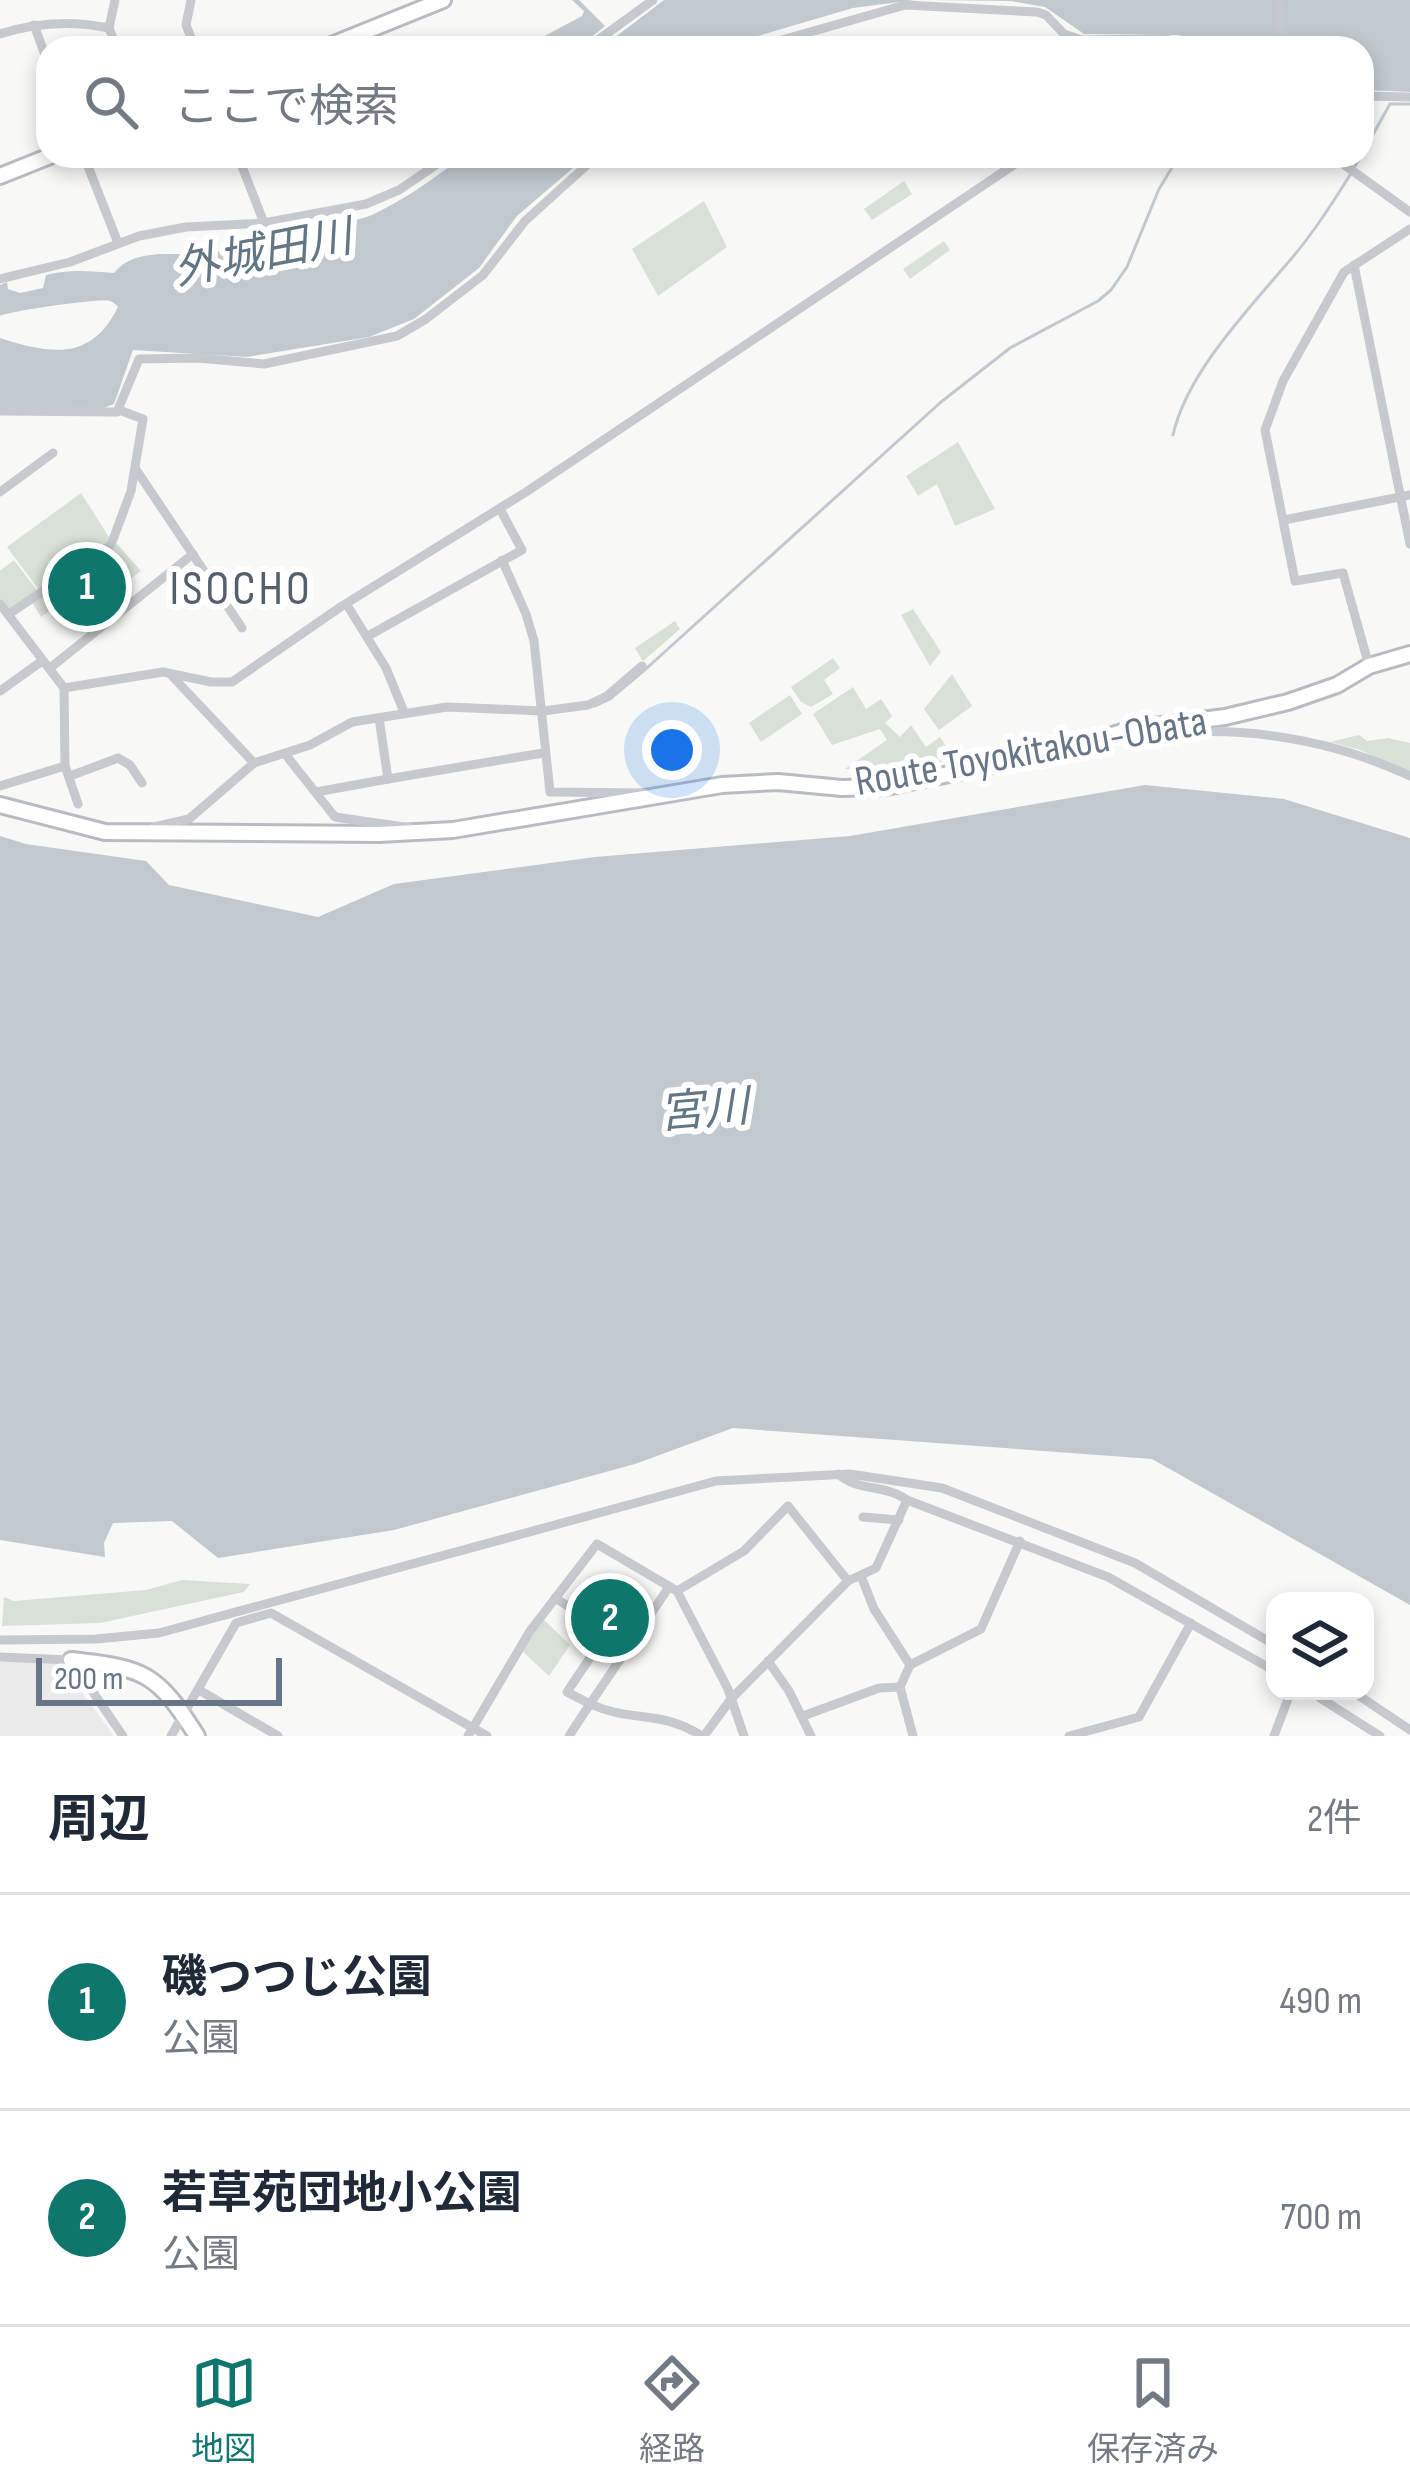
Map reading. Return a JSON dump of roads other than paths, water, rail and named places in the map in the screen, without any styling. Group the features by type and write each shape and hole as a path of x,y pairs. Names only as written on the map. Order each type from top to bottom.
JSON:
{"main road":[{"path":"354,36 443,0"},
{"path":"0,176 36,162"},
{"name":"Route Toyokitakou-Obata","path":"0,805 105,832 437,832 650,795 778,782 886,787 1106,739 1131,729 1225,717 1288,702 1337,685 1369,666 1410,654"},
{"path":"71,1660 138,1670 163,1687 197,1736"}],"street":[{"path":"113,36 116,0"},
{"path":"190,0 186,25 190,36"},
{"path":"603,36 653,0"},
{"path":"1280,0 1282,36"},
{"path":"791,36 917,5 1037,12 1070,36"},
{"path":"0,34 70,22 110,28"},
{"path":"34,25 38,36"},
{"path":"1374,96 1410,97"},
{"path":"89,168 118,243"},
{"path":"243,168 264,223"},
{"path":"0,279 186,227 264,223 366,205 431,168"},
{"path":"119,410 139,359 264,364 371,344 414,327 483,275 525,221 584,168"},
{"path":"64,688 163,672 232,682 1009,168"},
{"path":"1349,168 1410,212"},
{"path":"1369,666 1343,574 1295,581 1265,430 1283,381 1345,272 1410,229"},
{"path":"1354,265 1405,496 1410,544"},
{"path":"0,411 119,410 143,419 125,512 111,545 9,614"},
{"path":"0,492 53,453"},
{"path":"135,469 242,628"},
{"path":"1284,520 1405,496"},
{"path":"368,636 522,550 500,509"},
{"path":"0,691 46,664 193,554"},
{"path":"502,560 534,641 550,792 650,795"},
{"path":"0,604 64,688 67,771 78,804"},
{"path":"346,605 368,636 404,712"},
{"path":"123,833 189,819 254,763 285,754 352,722 467,706 543,711 594,703 642,666"},
{"path":"172,676 254,763"},
{"path":"379,718 388,779"},
{"path":"1106,739 1195,731 1269,734 1341,750 1410,776"},
{"path":"316,793 544,753"},
{"path":"285,754 335,817 437,832"},
{"path":"0,786 118,758 130,765 142,784"},
{"path":"838,1474 848,1483 895,1491 907,1500 1108,1576 1266,1666"},
{"path":"0,1640 159,1633 716,1480 838,1474 942,1488 1087,1542 1135,1563 1266,1640"},
{"path":"555,1598 610,1628 567,1692 625,1715 662,1716 703,1736 731,1699 848,1581 876,1568 907,1500"},
{"path":"569,1736 673,1589 744,1551 788,1505 848,1581"},
{"path":"863,1517 899,1520"},
{"path":"914,1736 900,1687 910,1664 981,1629 1020,1541"},
{"path":"470,1732 530,1630 597,1544 673,1589 731,1699 745,1736"},
{"path":"861,1576 874,1609 910,1664"},
{"path":"171,1736 236,1623 271,1613 470,1732 487,1736"},
{"path":"1069,1736 1139,1717 1191,1623"},
{"path":"0,1657 71,1660 123,1736"},
{"path":"768,1661 811,1736"},
{"path":"802,1717 879,1688 900,1687"},
{"path":"199,1690 278,1736"},
{"path":"1274,1736 1288,1700"},
{"path":"1323,1700 1380,1736"},
{"path":"1365,1700 1410,1730"}],"water":[{"path":"572,0 579,0 605,26 593,36 544,36 582,16 584,11"},
{"path":"664,0 915,0 853,8 758,36 617,36"},
{"path":"930,0 1410,0 1410,92 1374,90 1374,36 1084,34 1045,7 1011,1"},
{"name":"外城田川","path":"446,168 573,168 517,216 479,268 414,319 369,337 247,357 133,350 114,404 103,408 0,407 0,338 36,348 68,349 95,337 118,307 110,301 90,301 0,316 0,285 7,282 8,289 20,293 43,288 46,275 55,273 114,273 141,257 209,253 303,238 386,208"},
{"path":"109,562 120,566 119,576 78,595 76,588"},
{"name":"宮川","path":"1145,785 1284,799 1410,838 1410,1605 1152,1459 733,1428 635,1464 394,1530 218,1558 172,1521 113,1523 104,1543 105,1557 0,1540 0,836 146,861 169,885 318,917 394,884 595,857 850,836"}],"waterway":[{"path":"1374,133 1390,104 1410,104"},
{"path":"595,706 648,667 941,402 1010,348 1111,290 1127,267 1172,168"},
{"path":"1173,435 1204,368 1303,244 1350,175"},
{"path":"63,594 77,590"}],"place":[{"name":"磯つつじ公園","path":"87,587"},
{"name":"若草苑団地小公園","path":"610,1618"}],"district":[{"name":"ISOCHO","path":"241,589"}]}
